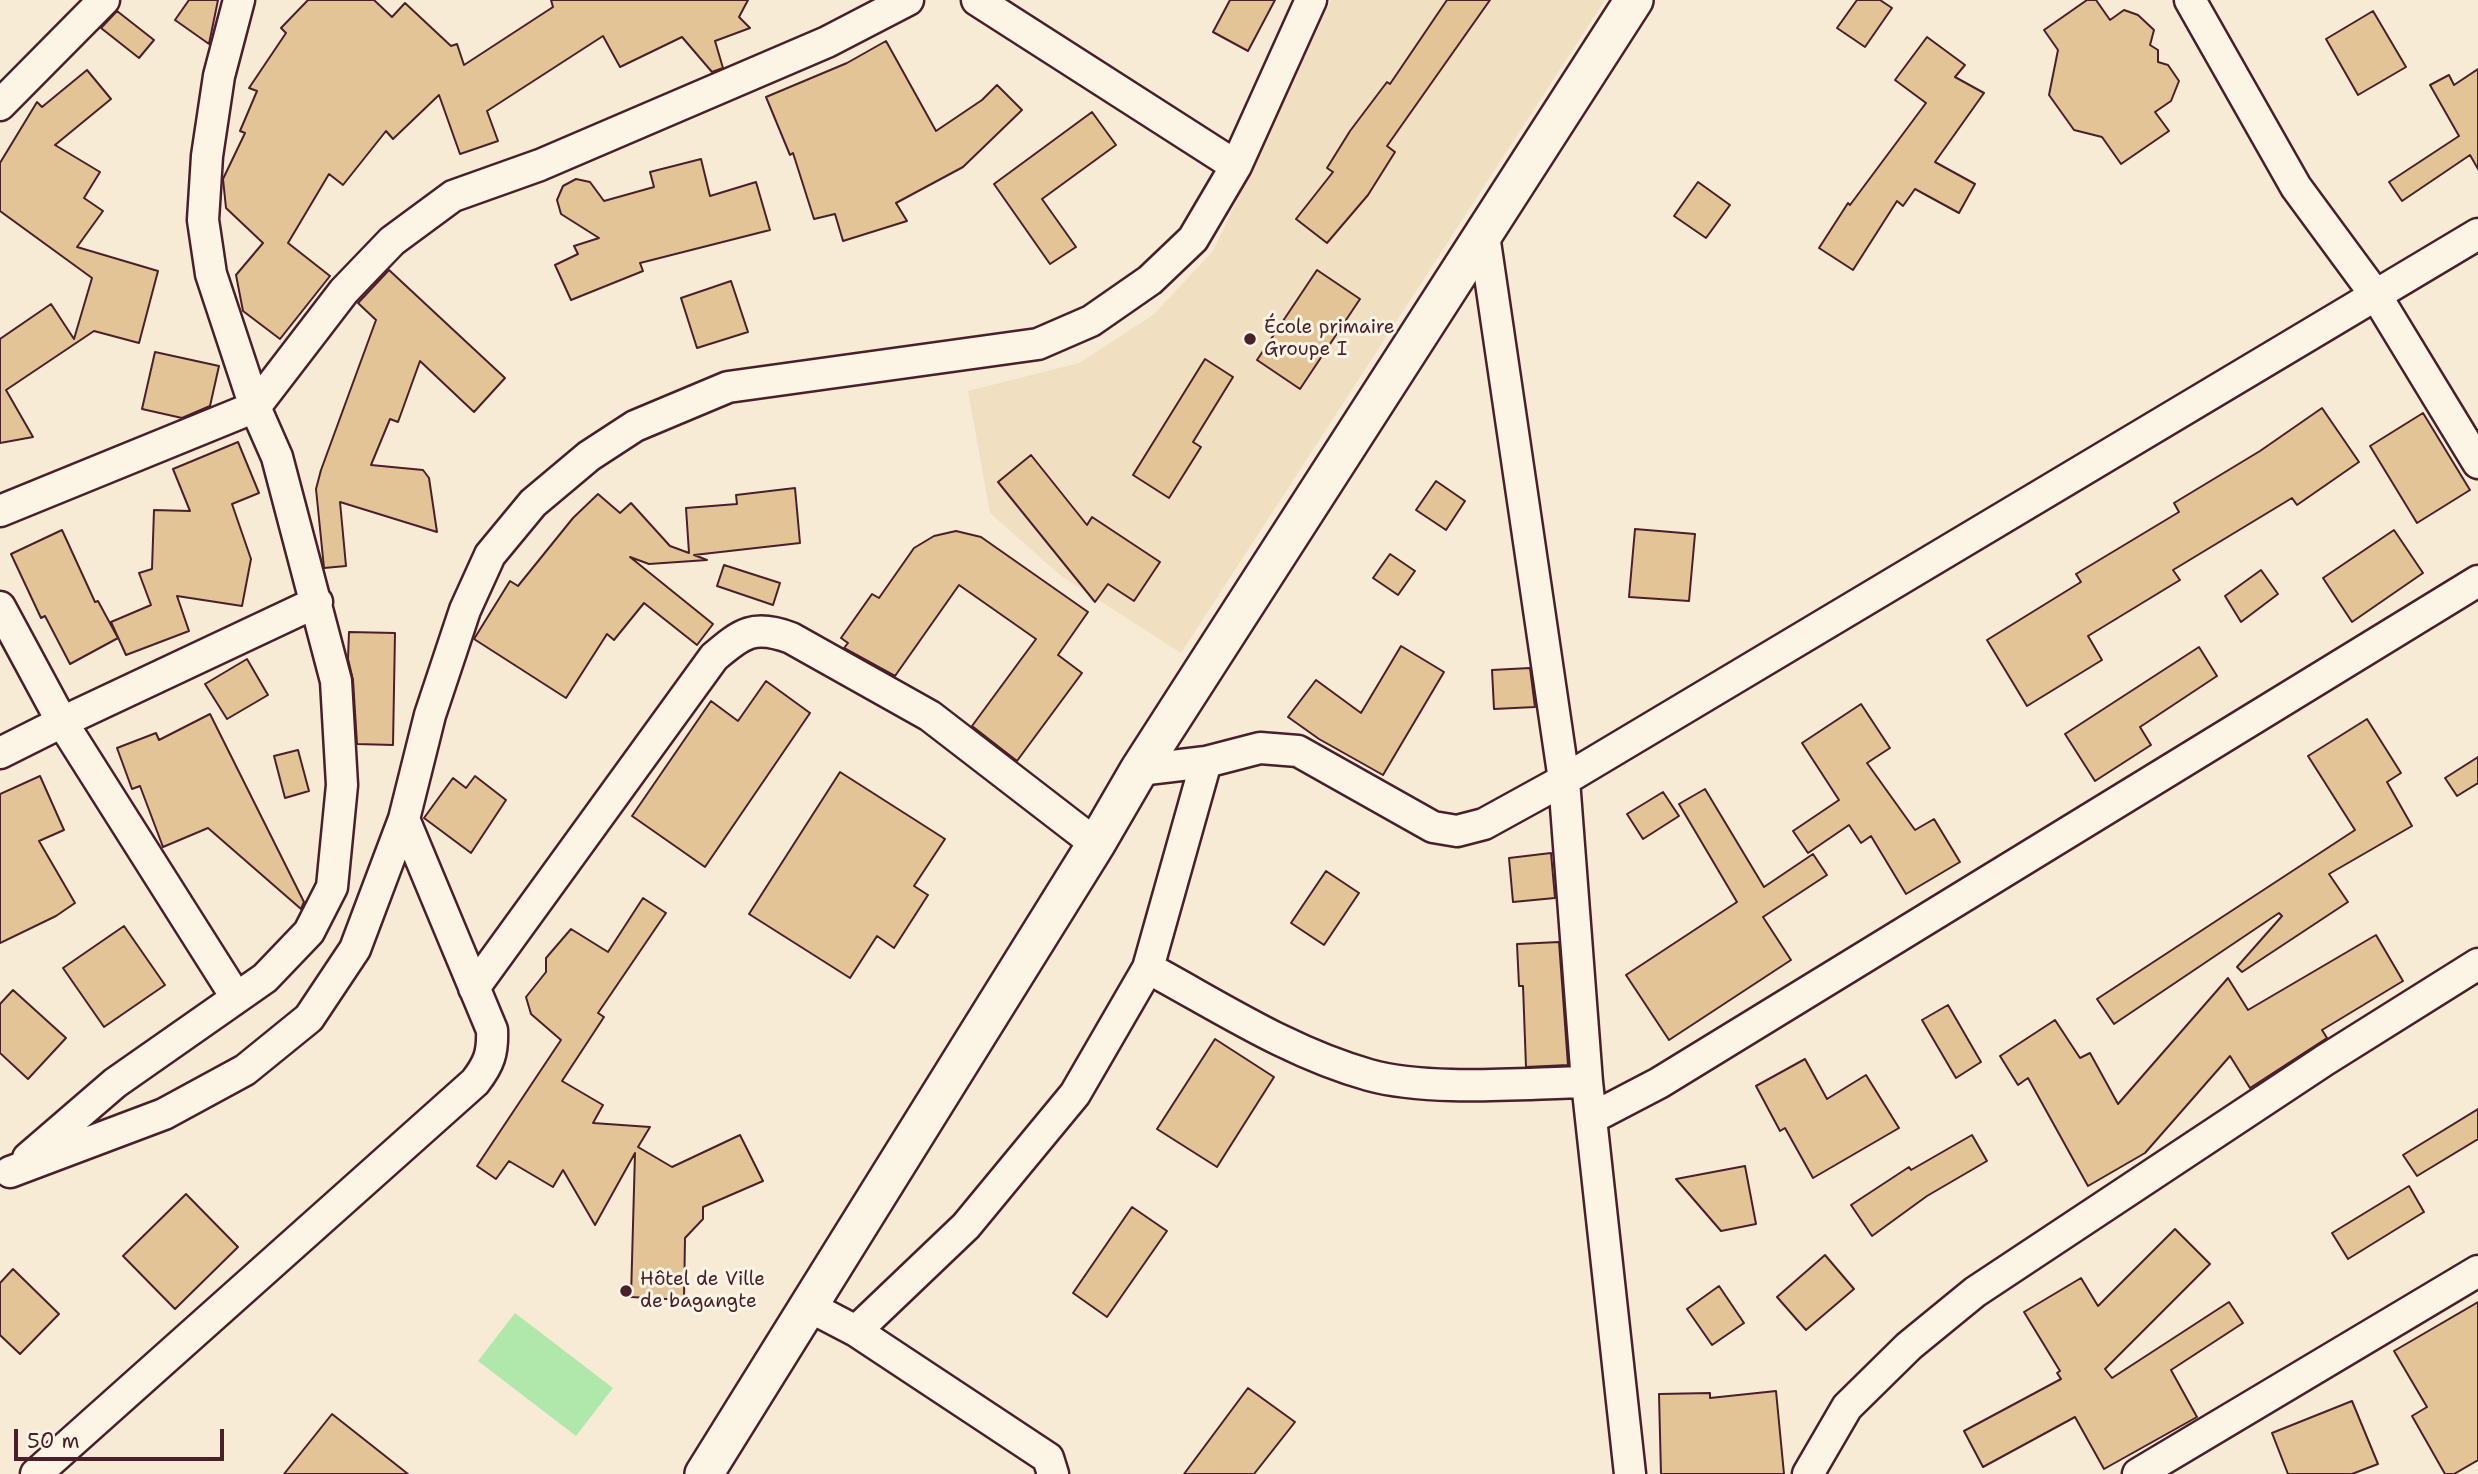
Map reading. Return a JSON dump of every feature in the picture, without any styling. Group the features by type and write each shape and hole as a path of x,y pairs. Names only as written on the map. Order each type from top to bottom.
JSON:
{"street":[{"path":"0,105 104,0"},
{"path":"5,1176 115,1083 265,978 309,932 332,887 341,772 336,681 277,457 254,407 211,274 203,220 206,156 219,76 239,0"},
{"path":"0,511 254,407 344,291 392,241 453,196 540,164 815,47 908,0"},
{"path":"976,0 1236,166"},
{"path":"5,1176 164,1114 245,1070 309,1018 355,950 404,819 430,715 465,610 489,555 533,503 589,456 635,426 728,387 1038,344 1091,321 1150,281 1193,239 1236,166 1311,0"},
{"path":"704,1474 810,1307 1139,770 1634,0"},
{"path":"2190,0 2296,187 2377,297 2478,463"},
{"path":"1139,770 1206,762 1260,748 1298,751 1433,827 1457,831 1484,824 1564,780 2377,297 2478,234"},
{"path":"1484,235 1564,780 1587,1082 1630,1474"},
{"path":"1592,1118 1671,1076 2478,581"},
{"path":"0,753 317,602"},
{"path":"0,607 62,722 236,997"},
{"path":"474,988 714,657 740,635 767,629 790,638 930,716 1096,844"},
{"path":"856,1331 966,1226 1075,1094 1148,968 1206,762"},
{"path":"36,1474 475,1082 488,1066 493,1051 492,1030 404,819"},
{"path":"1808,1474 1847,1407 1909,1346 1975,1292 2325,1060 2478,964"},
{"path":"1148,968 1303,1052 1371,1076 1434,1083 1587,1082"},
{"path":"2138,1474 2478,1271"},
{"path":"810,1307 856,1331 1048,1458 1053,1474"}],"shaded area":[{"name":"École primaire Groupe I","path":"1331,0 1605,0 1181,653 1061,576 990,513 968,391 1079,363 1153,315 1213,251"}],"green space":[{"path":"515,1313 613,1388 576,1436 478,1361"}],"building":[{"path":"189,0 218,0 209,44 175,20"},
{"path":"308,0 374,0 392,17 405,3 451,46 457,44 464,65 553,7 551,0 748,0 739,17 750,28 715,41 723,68 712,72 682,37 620,67 603,36 487,111 498,141 460,154 439,95 393,139 386,131 343,185 329,174 288,243 330,276 280,339 243,311 236,275 263,243 226,208 223,179 245,133 240,131 257,91 249,88 286,33 281,28"},
{"path":"1230,0 1275,0 1248,51 1213,32"},
{"path":"1447,0 1490,0 1387,146 1395,152 1368,195 1327,243 1296,219 1333,172 1327,168 1350,131 1387,82 1390,84"},
{"path":"1857,0 1880,0 1892,8 1865,47 1837,28"},
{"path":"2087,0 2096,0 2110,20 2124,10 2138,15 2154,30 2150,45 2158,50 2158,62 2168,65 2179,81 2171,101 2155,112 2169,131 2121,164 2102,137 2074,130 2049,95 2058,50 2044,30"},
{"path":"117,11 154,40 139,58 101,28"},
{"path":"2373,11 2406,67 2358,95 2326,39"},
{"path":"1927,37 1965,65 1955,77 1984,93 1935,162 1975,184 1959,213 1915,189 1903,206 1897,201 1853,270 1819,248 1848,203 1850,205 1926,103 1895,80"},
{"path":"886,41 936,131 982,100 997,85 1022,110 963,167 896,203 907,221 843,241 835,214 814,219 793,153 790,155 766,97 847,63"},
{"path":"2478,69 2478,169 2470,155 2402,201 2389,182 2459,136 2430,85 2449,75 2454,85"},
{"path":"87,70 111,99 55,145 100,172 84,198 103,211 77,247 158,271 139,343 94,331 6,390 33,437 0,443 0,339 51,304 74,339 92,278 0,211 0,163 37,102 42,107"},
{"path":"1092,112 1116,145 1042,199 1076,247 1050,264 994,184"},
{"path":"701,159 710,196 756,182 770,230 640,263 643,271 571,300 555,265 578,254 574,246 599,238 561,214 557,200 563,186 576,179 590,182 604,201 654,187 650,172"},
{"path":"1698,182 1730,205 1706,238 1674,216"},
{"path":"389,270 505,378 474,412 420,361 398,422 390,419 371,465 423,470 429,478 437,532 340,502 346,566 324,568 316,489 376,320 358,303"},
{"path":"1317,270 1360,299 1300,389 1257,360"},
{"path":"731,281 748,332 697,348 681,298"},
{"path":"155,352 219,366 210,406 182,418 142,409"},
{"path":"1205,359 1233,377 1193,442 1201,447 1169,498 1133,475"},
{"path":"2322,408 2359,462 2297,505 2292,498 2173,570 2180,580 2088,636 2102,660 2027,706 1987,640 2081,582 2076,574 2179,512 2174,503 2260,451"},
{"path":"2423,413 2470,490 2417,523 2370,446"},
{"path":"238,442 259,493 232,504 251,559 242,606 177,596 189,631 126,655 111,622 151,605 139,573 152,569 154,510 190,511 173,469"},
{"path":"1031,455 1087,525 1092,517 1160,562 1134,601 1108,584 1095,602 998,482"},
{"path":"1436,481 1465,501 1446,530 1416,510"},
{"path":"795,488 800,543 694,555 707,560 649,564 630,557 713,624 697,645 644,603 614,640 607,634 566,698 474,639 510,581 518,586 573,518 598,494 620,513 631,503 670,546 689,553 686,508 737,504 736,495"},
{"path":"1635,529 1695,534 1689,601 1629,597"},
{"path":"62,530 95,602 98,601 118,638 70,664 45,616 41,618 11,554"},
{"path":"2394,530 2423,573 2352,622 2323,578"},
{"path":"956,531 981,537 1088,612 1058,655 1082,673 1017,761 972,726 1036,639 959,585 895,676 844,648 848,643 841,638 872,594 879,598 914,548 934,536"},
{"path":"1390,554 1415,571 1398,595 1373,578"},
{"path":"724,565 780,583 773,605 717,586"},
{"path":"2261,570 2278,594 2241,622 2225,596"},
{"path":"349,632 395,633 393,745 357,744 353,680 348,659"},
{"path":"1401,646 1444,672 1383,775 1319,739 1288,717 1316,680 1361,713"},
{"path":"2199,647 2217,676 2140,727 2151,745 2095,781 2065,734"},
{"path":"247,659 268,695 227,719 205,684"},
{"path":"1530,668 1535,707 1494,709 1492,670"},
{"path":"766,681 810,713 705,867 632,816 711,701 738,721"},
{"path":"1861,704 1890,748 1867,763 1915,830 1934,819 1960,862 1906,894 1871,836 1861,843 1849,825 1808,853 1793,831 1839,800 1802,743"},
{"path":"210,714 304,902 301,909 208,828 163,847 140,786 132,789 117,748 156,733 159,740"},
{"path":"2367,719 2401,773 2387,782 2412,826 2329,874 2348,902 2242,972 2237,967 2282,916 2279,913 2114,1024 2097,999 2355,830 2308,756"},
{"path":"298,750 309,791 285,798 274,756"},
{"path":"2478,757 2478,783 2457,796 2445,778"},
{"path":"840,772 945,839 914,886 928,895 894,948 877,936 850,978 749,914"},
{"path":"40,776 64,830 39,841 75,903 56,916 0,943 0,794"},
{"path":"475,776 506,800 471,853 424,818 453,778 466,788"},
{"path":"1705,789 1764,887 1813,854 1827,875 1763,917 1791,960 1669,1040 1626,975 1737,902 1679,804"},
{"path":"1663,792 1679,816 1643,839 1627,814"},
{"path":"1551,853 1555,898 1513,902 1509,858"},
{"path":"1326,871 1359,893 1324,945 1291,923"},
{"path":"643,898 666,913 598,1013 604,1017 562,1081 603,1105 593,1123 650,1127 638,1147 672,1167 740,1135 763,1181 703,1207 703,1219 685,1238 684,1300 631,1297 635,1153 595,1225 563,1170 553,1187 509,1161 496,1179 477,1166 561,1040 531,1014 526,997 546,972 546,958 571,929 608,952"},
{"path":"124,926 165,985 104,1027 63,968"},
{"path":"2376,935 2403,981 2322,1030 2327,1038 2250,1088 2230,1056 2145,1153 2088,1186 2028,1078 2018,1085 2000,1056 2055,1020 2080,1058 2090,1053 2118,1104 2228,978 2248,1010"},
{"path":"1559,942 1568,1065 1526,1067 1523,986 1519,986 1517,944"},
{"path":"13,990 66,1038 28,1079 0,1053 0,1004"},
{"path":"1948,1005 1981,1062 1956,1078 1922,1020"},
{"path":"1215,1039 1274,1077 1217,1167 1157,1129"},
{"path":"1805,1059 1827,1099 1866,1075 1899,1128 1813,1178 1785,1128 1780,1131 1756,1086"},
{"path":"2478,1109 2478,1139 2417,1176 2403,1155"},
{"path":"1972,1135 1987,1161 1927,1196 1872,1236 1851,1205 1909,1167 1911,1170"},
{"path":"1745,1166 1756,1224 1721,1231 1676,1179"},
{"path":"2409,1186 2424,1212 2348,1259 2332,1233"},
{"path":"186,1194 238,1247 175,1309 123,1256"},
{"path":"1132,1207 1167,1231 1107,1317 1073,1293"},
{"path":"2175,1229 2210,1264 2105,1369 2112,1378 2229,1302 2243,1323 2171,1370 2197,1417 2104,1469 2075,1417 1983,1467 1964,1431 2061,1379 2057,1373 2060,1371 2024,1312 2081,1278 2098,1306"},
{"path":"1825,1255 1854,1289 1806,1330 1777,1297"},
{"path":"13,1269 59,1314 20,1354 0,1335 0,1283"},
{"path":"1719,1286 1744,1323 1712,1345 1687,1309"},
{"path":"2478,1302 2478,1460 2454,1474 2445,1474 2412,1416 2427,1407 2394,1351"},
{"path":"1248,1388 1295,1422 1254,1474 1184,1474"},
{"path":"1776,1391 1784,1474 1661,1474 1659,1394 1710,1393 1710,1398"},
{"path":"2352,1401 2378,1464 2352,1474 2288,1474 2272,1433"},
{"path":"332,1414 408,1474 284,1474"}],"place":[{"name":"École primaire Groupe I","path":"1250,339"},
{"name":"Hôtel de Ville de bagangte","path":"626,1291"}]}
